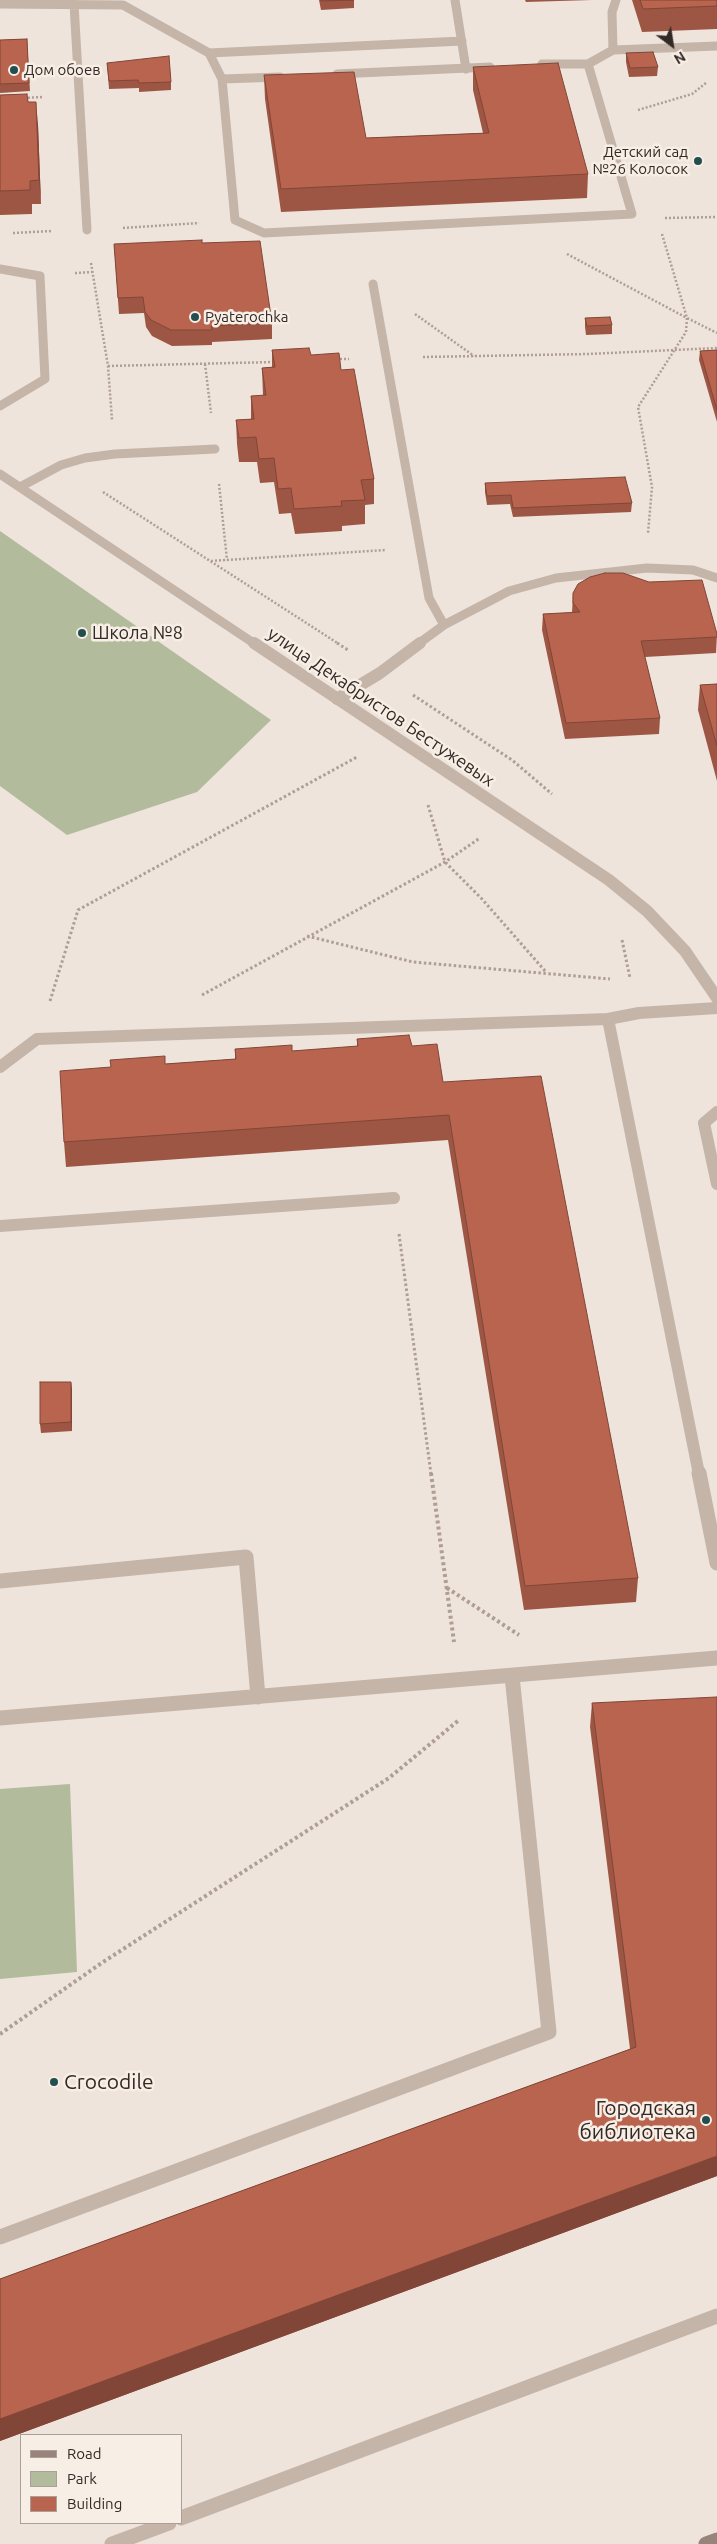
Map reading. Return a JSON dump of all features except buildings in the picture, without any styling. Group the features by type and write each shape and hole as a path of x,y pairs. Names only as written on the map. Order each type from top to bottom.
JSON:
{"main road":[{"path":"706,2544 717,2540"}],"street":[{"path":"455,0 466,69"},
{"path":"613,50 612,12 616,0"},
{"path":"0,4 123,5 209,53 462,40"},
{"path":"74,4 87,230"},
{"path":"528,65 588,64 613,50 717,46"},
{"path":"209,53 222,79 236,220 264,233 632,214 588,64"},
{"path":"329,74 501,67"},
{"path":"222,79 290,76"},
{"path":"0,269 40,276 45,379 0,406"},
{"path":"373,284 429,598 444,625"},
{"path":"20,487 61,465 85,458 115,454 215,449"},
{"name":"улица Декабристов Бестужевых","path":"0,474 609,880 647,911 685,951 717,998"},
{"path":"338,699 380,673 444,625 509,591 556,578 647,568 693,570 717,578"},
{"path":"0,1067 37,1040 132,1034 608,1020 639,1013 717,1008"},
{"path":"608,1020 717,1563"},
{"path":"717,1112 704,1123 717,1184"},
{"path":"0,1226 394,1198"},
{"path":"0,1580 246,1557 258,1697"},
{"path":"0,1718 717,1658"},
{"path":"0,2236 549,2032 512,1676"},
{"path":"182,2518 717,2316"},
{"path":"112,2544 166,2524"}],"path":[{"path":"634,112 692,94 711,79"},
{"path":"20,98 78,96"},
{"path":"632,214 658,219 717,217"},
{"path":"10,233 236,220"},
{"path":"87,230 108,366 115,454"},
{"path":"564,252 688,318 686,332 638,407 652,487 647,568"},
{"path":"211,561 420,548"},
{"path":"37,1040 78,910 364,753"},
{"path":"426,797 445,862 482,899 546,973"},
{"path":"199,997 307,936 445,862 483,836"},
{"path":"307,936 413,962 612,979"},
{"path":"621,980 630,981"},
{"path":"394,1198 459,1680"},
{"path":"447,1587 574,1670"},
{"path":"0,2034 111,1957 389,1778 461,1718"}],"green space":[{"name":"Школа №8","path":"0,531 271,720 197,792 67,835 0,786"},
{"path":"70,1784 77,1972 0,1979 0,1789"}],"place":[{"name":"Дом обоев","path":"14,70"},
{"name":"Детский сад №26 Колосок","path":"698,161"},
{"name":"Pyaterochka","path":"195,317"},
{"name":"Школа №8","path":"82,633"},
{"name":"Crocodile","path":"54,2082"},
{"name":"Городская библиотека","path":"706,2120"}]}
